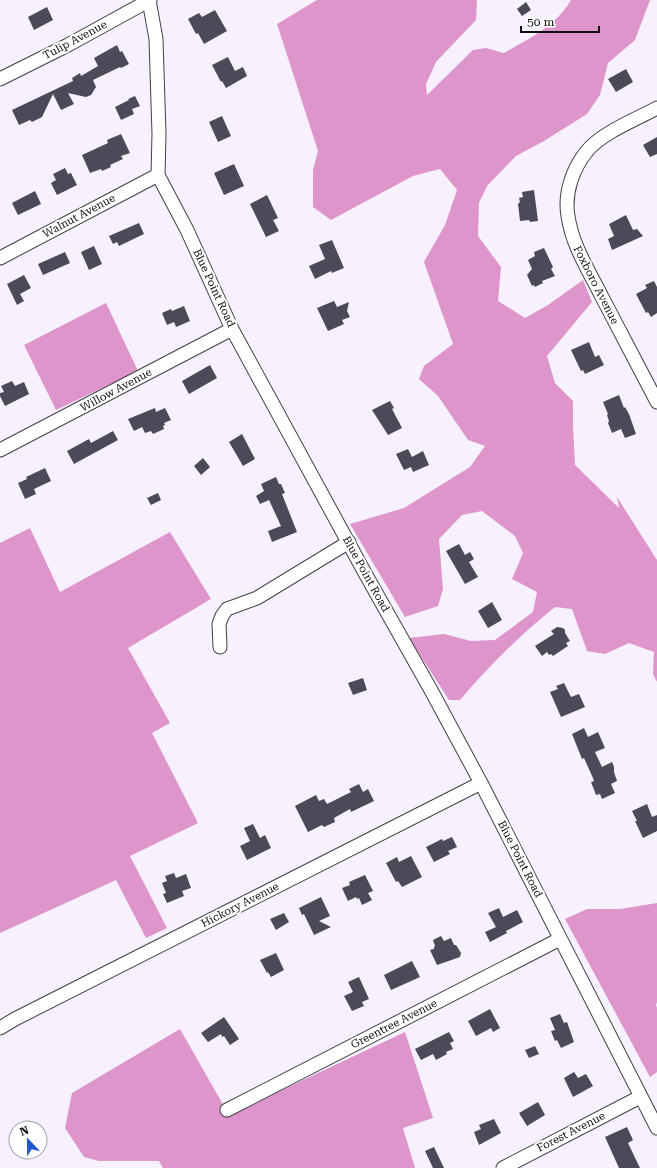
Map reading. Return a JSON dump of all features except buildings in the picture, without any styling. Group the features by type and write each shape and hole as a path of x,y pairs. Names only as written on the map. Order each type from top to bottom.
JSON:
{"street":[{"name":"Tulip Avenue","path":"0,78 68,45 149,0"},
{"name":"Blue Point Road","path":"149,0 156,39 159,134 158,175 187,230 232,329 481,783 657,1128"},
{"name":"Foxboro Avenue","path":"657,108 599,140 588,150 578,164 571,178 567,199 567,215 575,246 657,402"},
{"name":"Walnut Avenue","path":"0,258 158,175"},
{"name":"Willow Avenue","path":"0,450 232,329"},
{"path":"220,647 219,624 222,616 227,610 257,598 349,542"},
{"name":"Hickory Avenue","path":"0,1028 481,783"},
{"name":"Greentree Avenue","path":"227,1110 560,939"},
{"name":"Forest Avenue","path":"503,1168 640,1097"}],"shaded area":[{"path":"317,0 477,0 476,20 436,62 426,84 427,95 473,50 486,48 504,53 550,25 571,0 650,0 635,40 608,63 600,95 587,114 544,141 516,156 487,186 479,203 478,236 501,267 498,301 525,318 548,305 583,280 592,302 547,356 555,383 573,401 575,465 619,508 617,497 657,560 657,682 653,674 654,652 629,643 605,654 587,651 572,609 555,607 505,651 460,700 449,700 409,638 444,634 471,641 495,640 533,612 537,592 512,579 523,553 515,536 482,511 462,515 439,539 443,589 438,606 405,617 350,524 404,508 470,467 485,446 468,440 438,396 419,379 424,366 453,344 424,262 445,225 457,190 440,169 413,176 331,220 313,207 313,170 318,151 277,24"},
{"path":"106,303 138,371 56,410 24,345"},
{"path":"30,528 60,592 170,532 211,599 128,648 170,723 152,733 198,823 130,856 167,928 146,938 116,880 0,933 0,543"},
{"path":"657,903 657,1072 650,1077 565,919 587,909 620,909"},
{"path":"180,1029 229,1115 405,1032 433,1118 403,1128 415,1168 163,1168 159,1161 99,1161 84,1157 65,1128 72,1093"}]}
